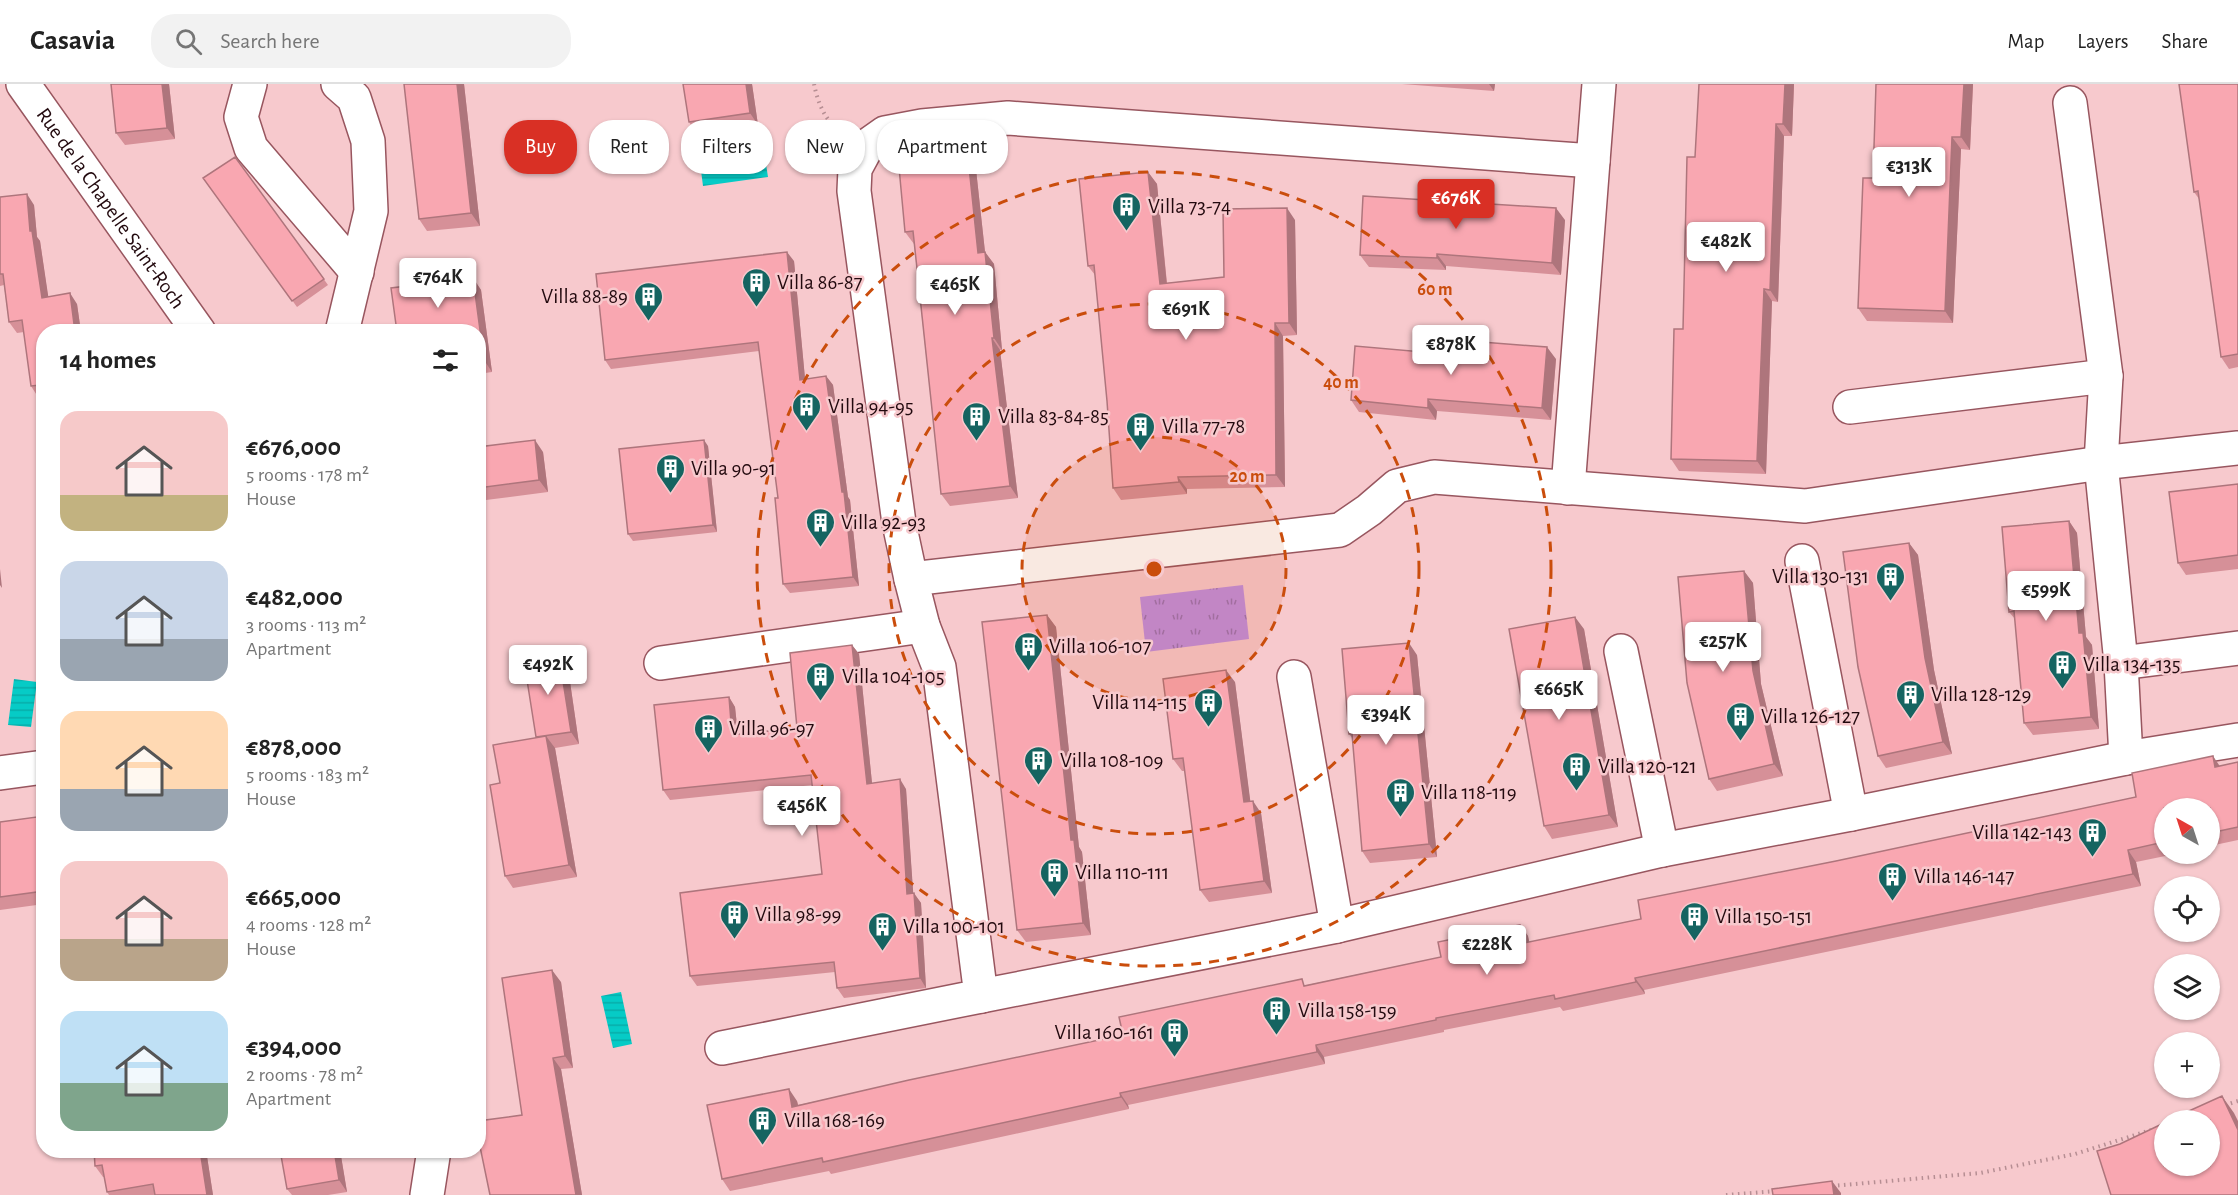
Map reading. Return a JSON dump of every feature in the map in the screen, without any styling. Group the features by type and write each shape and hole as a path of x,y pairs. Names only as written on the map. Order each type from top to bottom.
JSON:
{"street":[{"name":"Rue de la Chapelle Saint-Roch","path":"23,84 193,324"},
{"path":"250,84 241,117 251,148 357,272"},
{"path":"338,84 354,98 368,141 371,211 344,324"},
{"path":"1568,488 1599,84"},
{"path":"2070,103 2106,376 2101,463 2121,663 2126,758"},
{"path":"981,996 939,667 923,626 899,523 854,191 855,169 868,145 885,133 922,126 1008,118 1593,161"},
{"path":"1850,407 2106,376"},
{"path":"911,579 1340,530 1369,510 1397,486 1434,477 1805,506 2101,463 2238,448"},
{"path":"1802,561 1851,814"},
{"path":"661,663 923,626"},
{"path":"2121,663 2238,648"},
{"path":"1621,651 1662,850"},
{"path":"1294,677 1336,926"},
{"path":"722,1048 1336,926 1662,850 2126,758 2238,740"},
{"path":"0,773 36,768"},
{"path":"427,1195 433,1158"}],"path":[{"path":"2218,1108 2238,1101"},
{"path":"1830,1186 1980,1173 2076,1154 2153,1129"},
{"path":"1726,1195 1784,1190"}],"green space":[{"path":"1243,585 1249,639 1146,652 1140,597"}],"water":[{"path":"701,174 768,174 768,177 703,186"},
{"path":"14,679 36,682 31,727 8,725"},
{"path":"621,992 632,1044 613,1048 601,996"}],"building":[{"path":"111,84 162,84 167,128 116,133"},
{"path":"404,84 457,84 471,213 419,219"},
{"path":"683,84 746,84 750,113 689,120"},
{"path":"1699,84 1785,84 1783,124 1776,124 1770,290 1764,289 1757,461 1671,459 1674,329 1683,329 1687,157 1695,157"},
{"path":"1876,84 1964,84 1961,137 1952,137 1945,311 1858,308 1863,178 1873,178"},
{"path":"2179,84 2238,84 2238,354 2221,357 2198,191 2194,192"},
{"path":"235,157 324,279 292,301 203,178"},
{"path":"1148,172 1160,284 1224,277 1223,209 1287,208 1289,323 1275,323 1276,475 1178,477 1179,482 1113,488 1094,265 1088,266 1079,179"},
{"path":"900,174 970,174 978,253 985,252 994,338 992,338 1010,486 941,494 913,231 905,232"},
{"path":"27,194 30,231 32,231 42,298 70,293 74,324 36,324 36,385 31,386 22,320 9,322 3,274 0,274 0,197"},
{"path":"1363,196 1556,208 1552,263 1437,254 1437,258 1360,255"},
{"path":"787,252 800,380 826,376 842,492 844,492 853,577 783,584 775,498 778,498 758,342 605,360 596,274"},
{"path":"473,278 479,324 396,324 391,288"},
{"path":"1469,341 1547,347 1542,408 1428,399 1428,408 1351,400 1355,346 1468,356"},
{"path":"535,440 539,480 486,487 486,446"},
{"name":"Villa 90-91","path":"704,440 713,525 628,534 619,449"},
{"path":"2238,484 2238,555 2178,563 2169,492"},
{"path":"2069,521 2079,633 2083,633 2091,717 2024,723 2014,611 2009,612 2002,527"},
{"path":"1909,543 1925,658 1943,742 1878,756 1858,667 1843,552"},
{"path":"1744,571 1753,671 1774,764 1709,779 1687,683 1678,577"},
{"path":"1047,615 1071,840 1074,840 1083,923 1017,930 982,622"},
{"path":"1575,617 1609,815 1544,826 1509,629"},
{"path":"1409,643 1429,844 1362,851 1342,649"},
{"path":"852,645 867,784 900,779 907,894 914,893 920,978 837,988 834,962 690,976 680,893 822,874 811,775 663,790 654,705 729,697 732,735 797,728 790,653"},
{"path":"559,656 571,732 536,737 524,661"},
{"path":"1226,670 1244,802 1253,801 1264,881 1200,890 1183,758 1173,759 1163,679"},
{"path":"546,736 569,865 505,876 490,785 500,783 493,745"},
{"path":"2213,756 2215,767 2238,762 2238,827 2220,831 2220,798 2154,798 2154,844 2128,850 2133,874 1635,978 1636,982 1555,999 1554,995 1436,1018 1436,1020 1316,1045 1317,1052 1120,1093 1121,1097 823,1162 822,1158 722,1179 707,1105 789,1089 792,1107 1123,1035 1119,1017 1302,979 1304,986 1441,957 1438,942 1520,925 1524,943 1641,919 1638,900 1836,861 2136,797 2132,773"},
{"path":"36,817 36,892 0,897 0,822"},
{"path":"552,970 565,1056 553,1058 576,1195 490,1195 482,1158 486,1158 486,1120 522,1115 502,978"},
{"path":"2222,1096 2238,1130 2238,1195 2111,1195 2097,1151 2120,1144 2154,1128 2154,1176 2220,1176 2220,1110 2191,1110"},
{"path":"94,1158 201,1158 207,1195 155,1195 153,1184 107,1192 102,1165 95,1166"},
{"path":"281,1158 335,1158 339,1180 287,1189"},
{"path":"1832,1181 1834,1195 1773,1195 1772,1189"}],"place":[{"name":"Villa 73-74","path":"1127,232"},
{"name":"Villa 86-87","path":"756,308"},
{"name":"Villa 88-89","path":"649,322"},
{"name":"Villa 94-95","path":"807,432"},
{"name":"Villa 83-84-85","path":"977,442"},
{"name":"Villa 77-78","path":"1141,452"},
{"name":"Villa 90-91","path":"670,494"},
{"name":"Villa 92-93","path":"820,548"},
{"name":"Villa 130-131","path":"1890,602"},
{"name":"Villa 106-107","path":"1028,672"},
{"name":"Villa 134-135","path":"2062,690"},
{"name":"Villa 104-105","path":"821,702"},
{"name":"Villa 128-129","path":"1910,720"},
{"name":"Villa 114-115","path":"1208,728"},
{"name":"Villa 126-127","path":"1740,742"},
{"name":"Villa 96-97","path":"708,754"},
{"name":"Villa 108-109","path":"1039,786"},
{"name":"Villa 120-121","path":"1577,792"},
{"name":"Villa 118-119","path":"1400,818"},
{"name":"Villa 142-143","path":"2093,858"},
{"name":"Villa 110-111","path":"1054,898"},
{"name":"Villa 146-147","path":"1893,902"},
{"name":"Villa 98-99","path":"734,940"},
{"name":"Villa 150-151","path":"1694,942"},
{"name":"Villa 100-101","path":"882,952"},
{"name":"Villa 158-159","path":"1277,1036"},
{"name":"Villa 160-161","path":"1175,1058"},
{"name":"Villa 168-169","path":"763,1146"}]}
